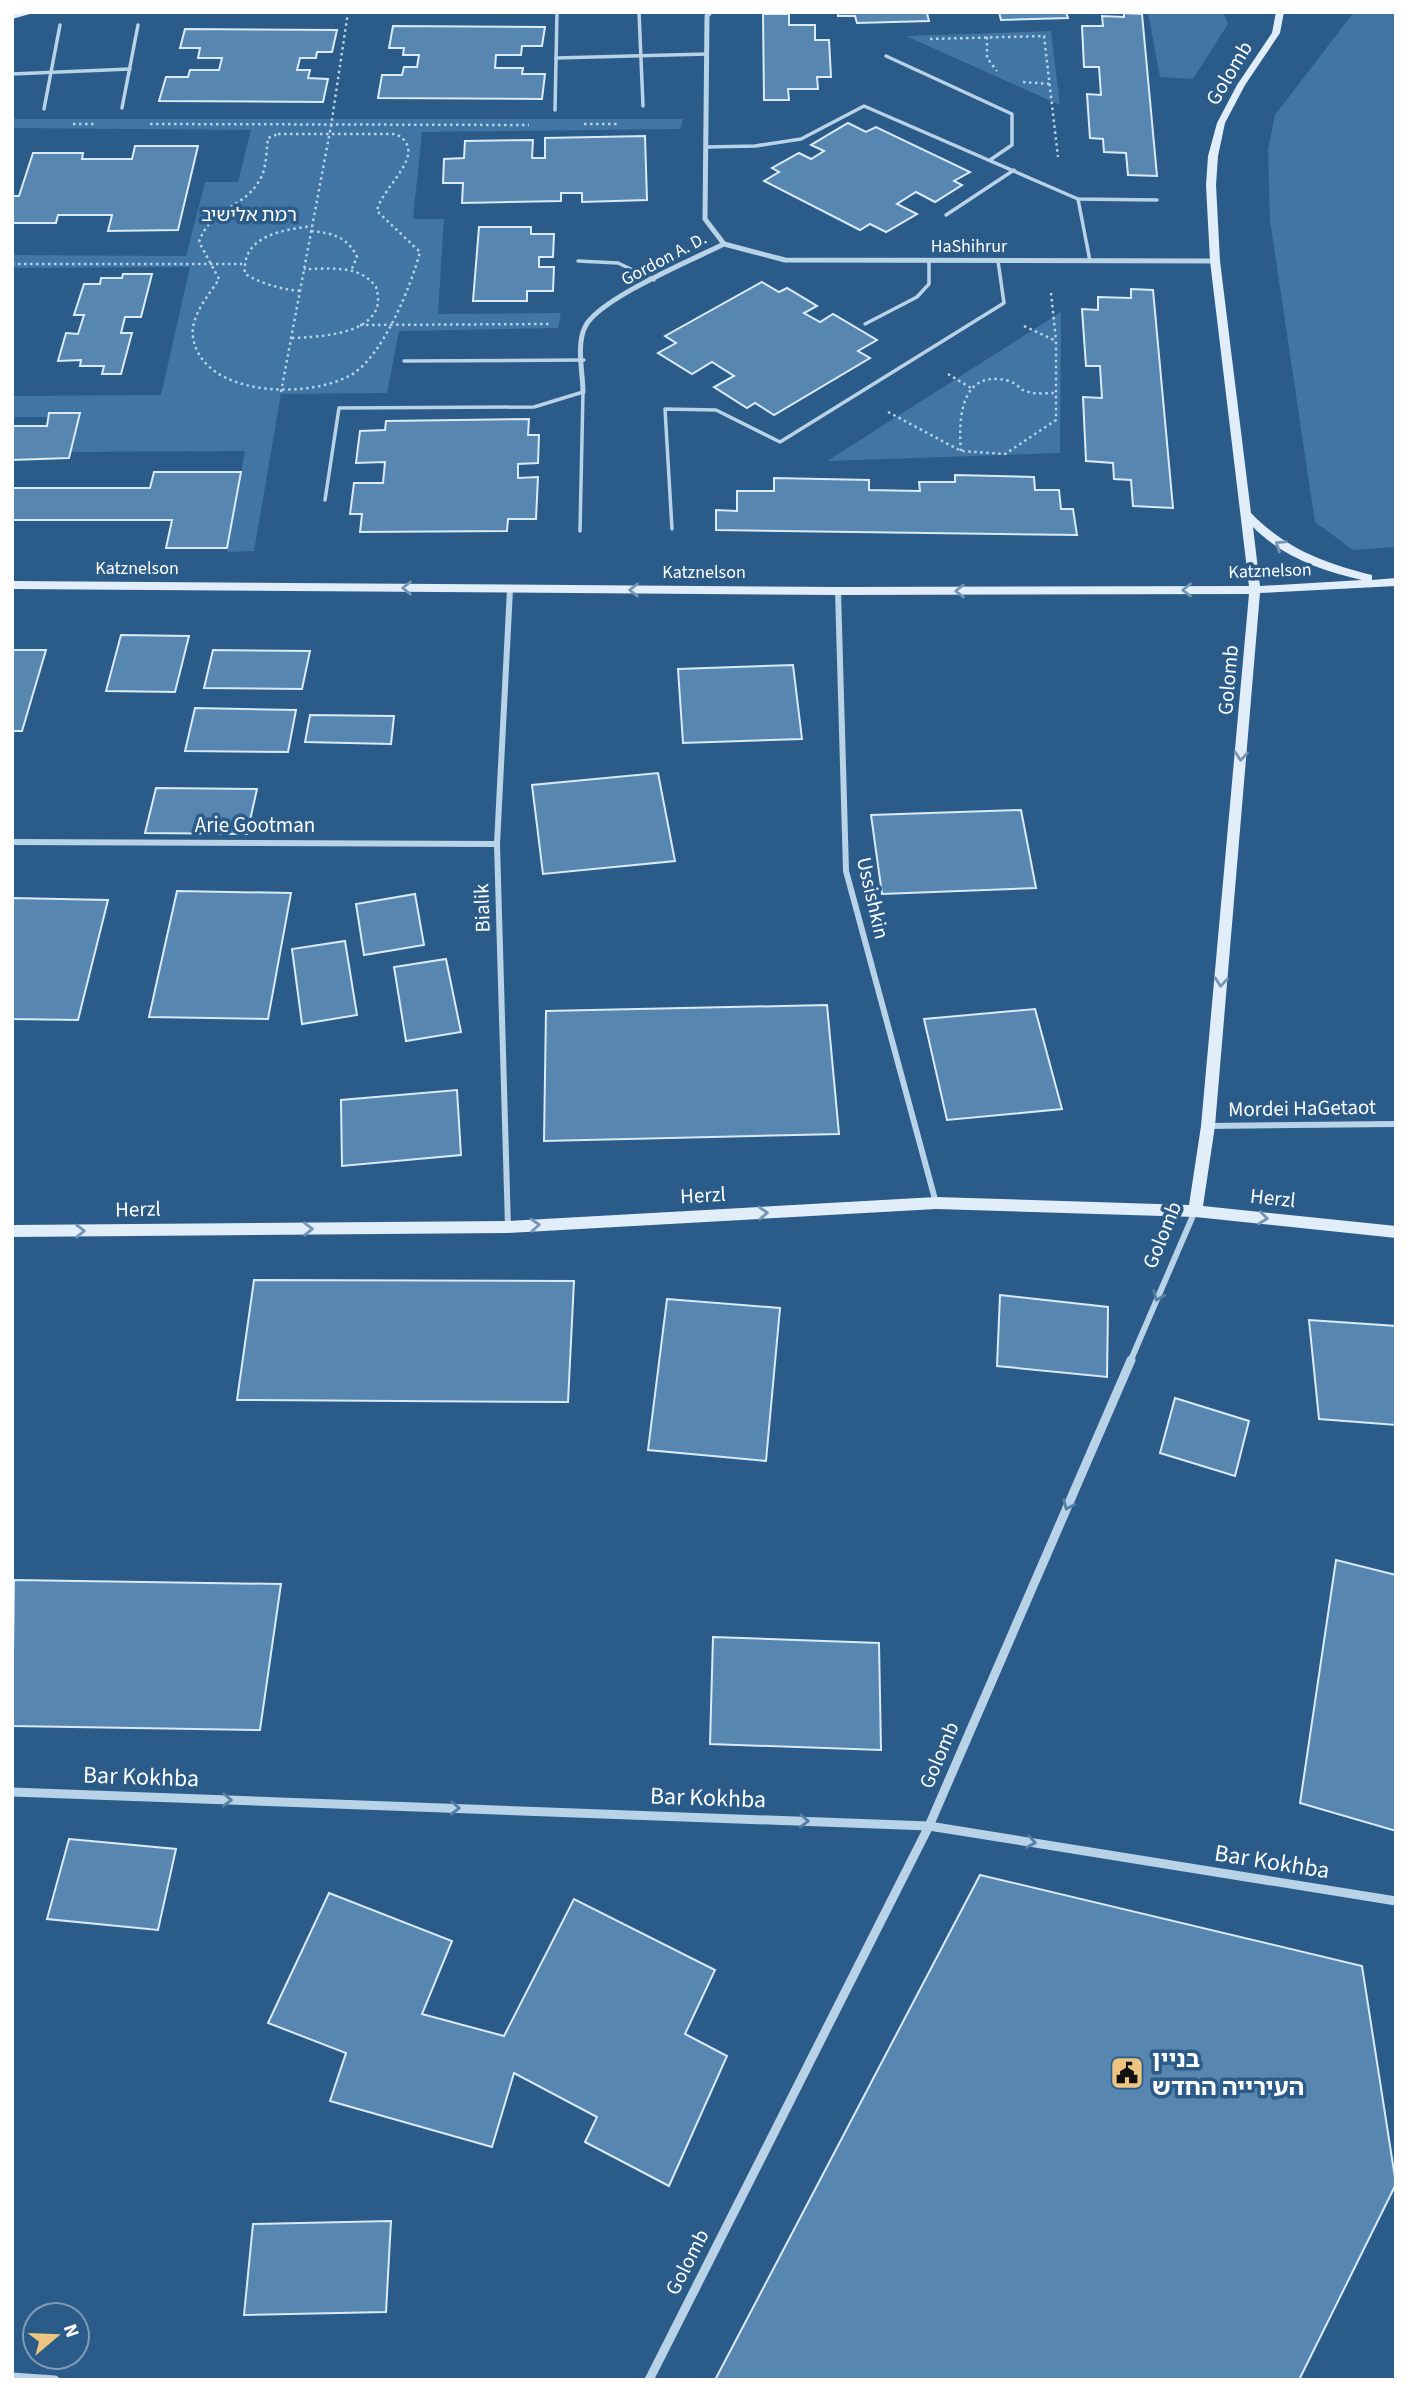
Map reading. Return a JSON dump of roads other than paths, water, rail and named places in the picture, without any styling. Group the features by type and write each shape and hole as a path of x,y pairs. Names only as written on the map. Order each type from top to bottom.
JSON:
{"street":[{"path":"14,18 33,12"},
{"name":"Golomb","path":"649,2380 929,1826 1195,1211 1208,1126 1255,590 1215,261 1211,185 1216,145 1230,105 1276,33 1280,12"},
{"name":"Gordon A. D.","path":"584,360 586,324 599,310 724,244 705,219 707,13"},
{"name":"HaShihrur","path":"724,244 765,257 785,260 1215,261"},
{"path":"583,392 584,360"},
{"path":"1246,514 1262,533 1302,559 1329,570 1393,582"},
{"name":"Katznelson","path":"12,585 838,591 1255,590 1393,582"},
{"name":"Bialik","path":"509,1227 497,844 510,589"},
{"name":"Ussishkin","path":"838,591 846,870 936,1203"},
{"name":"Arie Gootman","path":"12,842 497,844"},
{"name":"Mordei HaGetaot","path":"1208,1126 1396,1124"},
{"name":"Herzl","path":"12,1231 509,1227 936,1203 1195,1211 1396,1232"},
{"name":"Bar Kokhba","path":"12,1792 929,1826 1396,1901"},
{"path":"12,2377 55,2380"}],"lane":[{"path":"555,110 557,12"},
{"path":"639,12 643,106"},
{"path":"44,109 60,25"},
{"path":"122,108 138,25"},
{"path":"556,58 707,54"},
{"path":"886,56 1012,114 1012,145 990,160"},
{"path":"12,74 130,69"},
{"path":"706,147 755,146 801,139 864,106 1078,199 1157,200"},
{"path":"946,215 1014,170"},
{"path":"1078,199 1090,261"},
{"path":"864,324 916,297 929,284 929,260"},
{"path":"578,261 620,262 632,265 655,280"},
{"path":"672,529 665,409 716,410 780,442 1004,303 998,261"},
{"path":"404,361 584,360"},
{"path":"325,500 339,408 534,407 583,392 580,531"}],"place":[{"name":"בניין העירייה החדש","path":"1127,2073"}],"district":[{"name":"רמת אלישיב","path":"249,215"}]}
